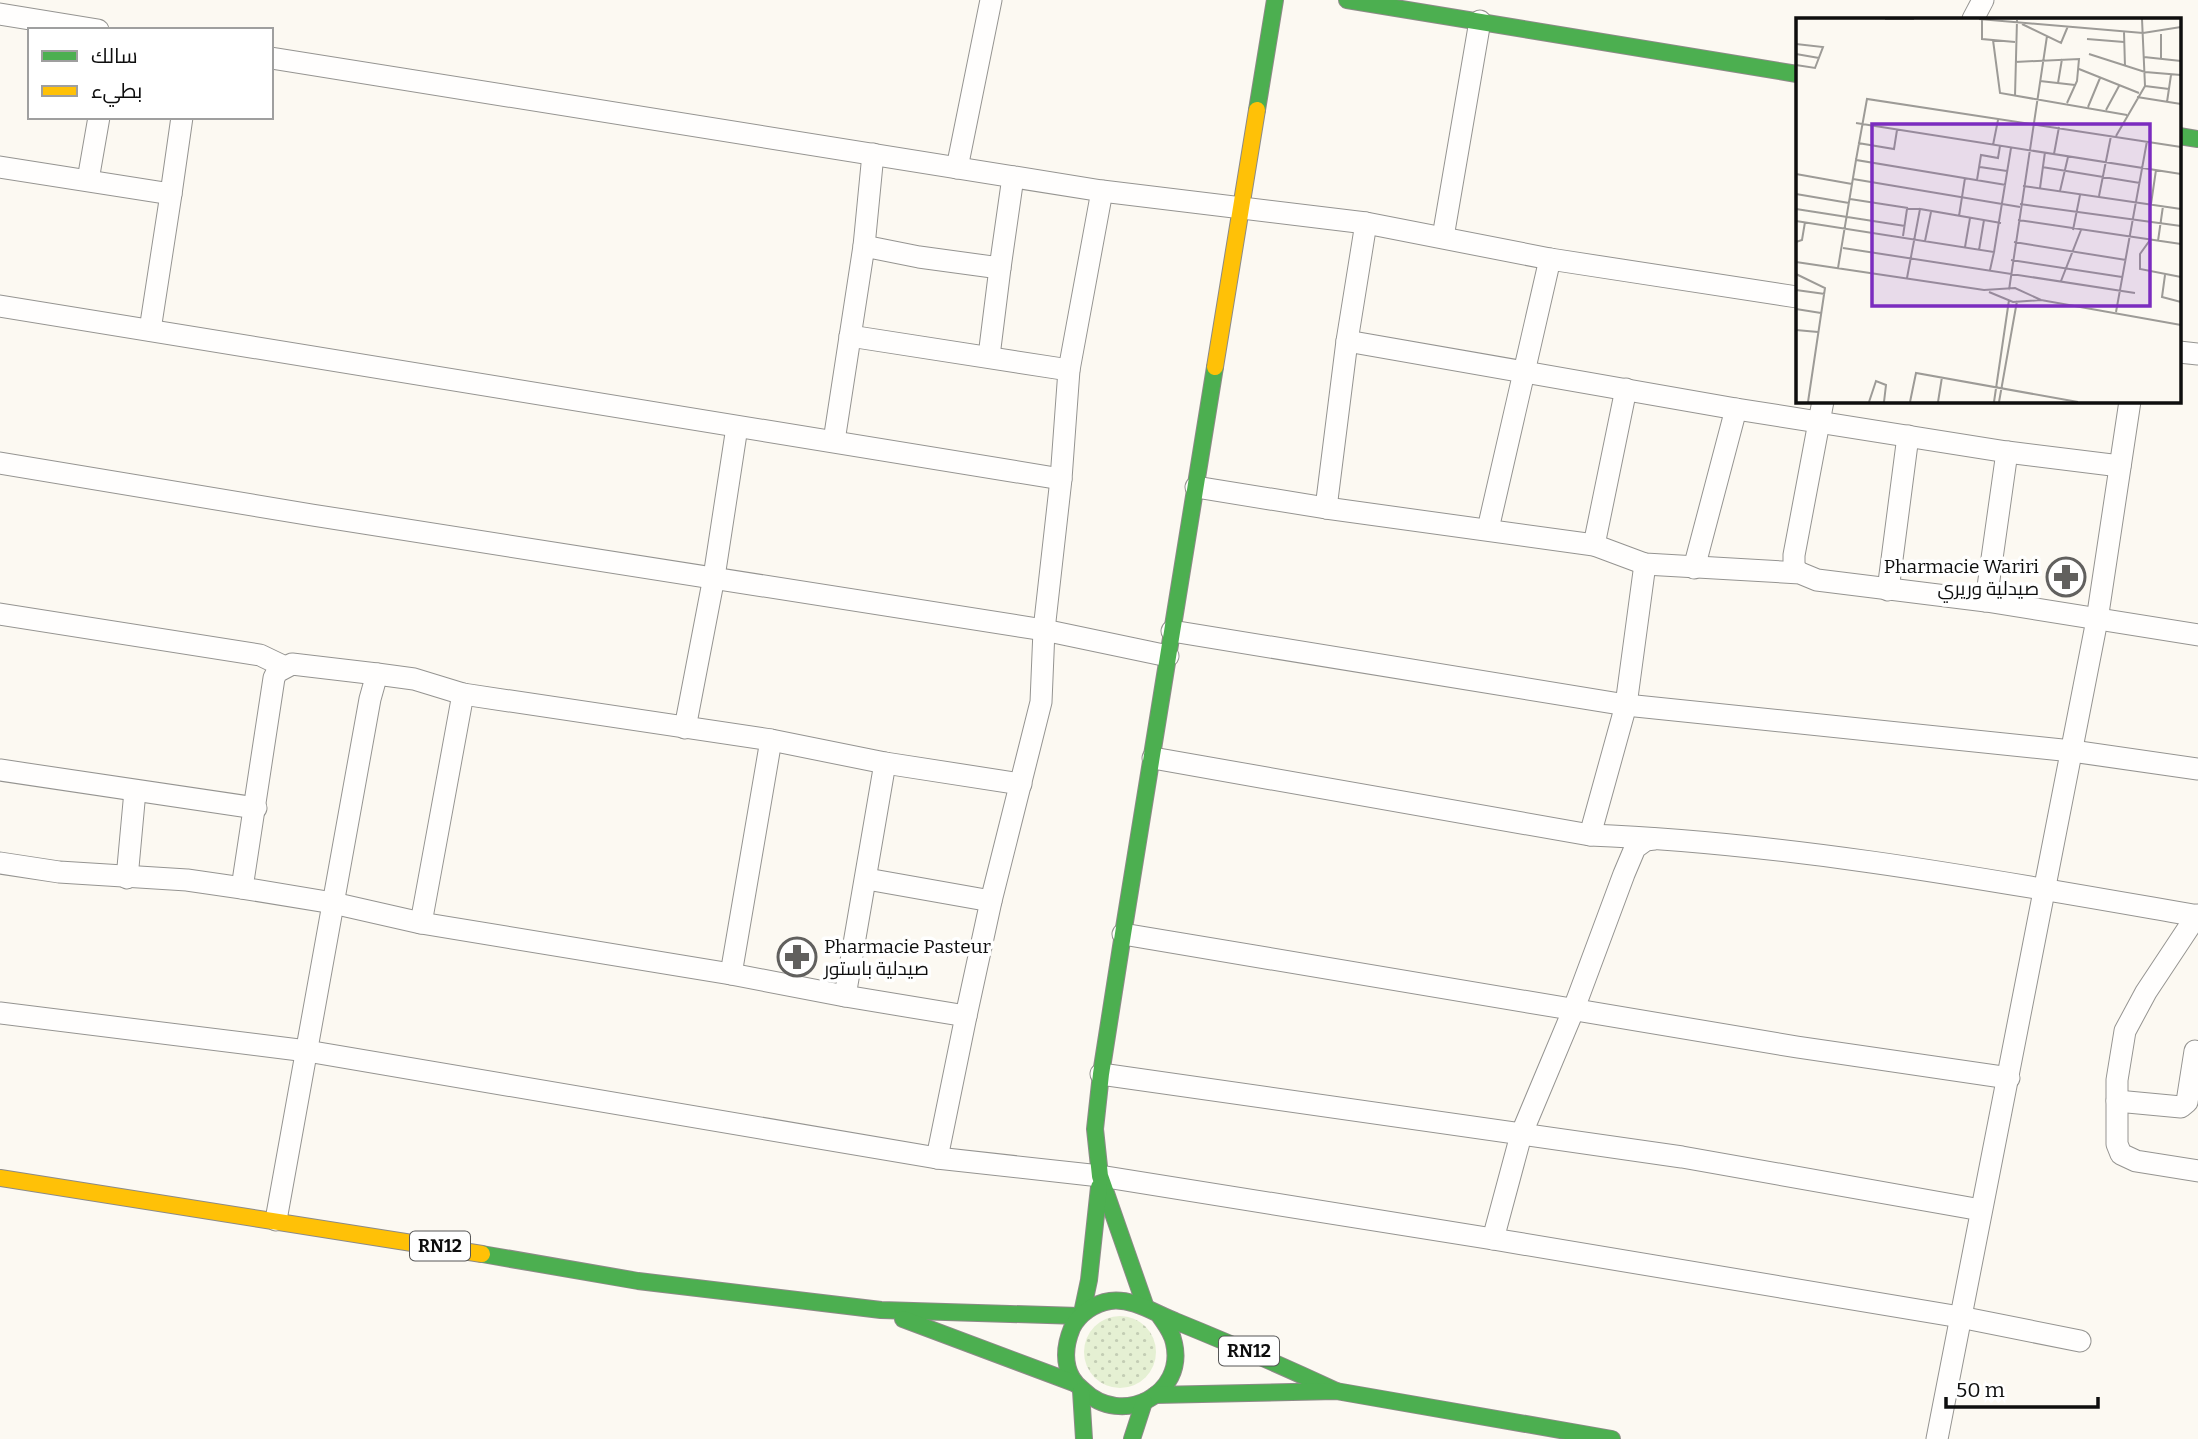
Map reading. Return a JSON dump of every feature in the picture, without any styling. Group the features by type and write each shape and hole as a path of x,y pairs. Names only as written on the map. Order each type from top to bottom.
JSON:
{"main road":[{"path":"1084,1439 1077,1387 1067,1367 1065,1349 1069,1331 1080,1315 1089,1280 1100,1176 1095,1129 1101,1074 1275,0"},
{"path":"1347,0 1796,74"},
{"path":"2180,136 2198,139"},
{"path":"1100,1176 1145,1305"},
{"name":"RN12","path":"0,1178 276,1220 638,1281 881,1310 1080,1315 1096,1304 1112,1299 1128,1300 1262,1356 1336,1391"},
{"name":"RN12","path":"881,1310 1077,1387 1101,1405 1116,1408 1130,1407 1150,1399 1336,1391 1612,1439"},
{"name":"RN12","path":"1150,1399 1167,1382 1174,1365 1175,1347 1170,1330 1159,1315"},
{"path":"1132,1439 1150,1399"}],"street":[{"path":"957,168 991,0"},
{"path":"1974,18 1983,0"},
{"path":"0,14 86,28"},
{"path":"1443,237 1480,21"},
{"path":"273,58 1102,191 1366,223 1550,259 1796,297"},
{"path":"88,180 99,119"},
{"path":"150,330 182,119"},
{"path":"834,441 864,246 873,154"},
{"path":"0,167 171,194"},
{"path":"989,356 1013,177"},
{"path":"937,1158 991,901 1041,702 1044,629 1061,479 1069,370 1102,191"},
{"path":"1326,508 1347,341 1366,223"},
{"path":"864,246 1000,268"},
{"path":"1488,529 1550,259"},
{"path":"0,306 1061,479"},
{"path":"850,336 1069,370"},
{"path":"1347,341 1736,409 2007,452 2120,466"},
{"path":"2180,352 2198,354"},
{"path":"1594,545 1626,389"},
{"path":"1823,402 1794,555 1794,568 1800,573 1817,580 1986,601 2198,635"},
{"path":"1937,1439 2097,620 2130,402"},
{"path":"1694,568 1736,409"},
{"path":"685,728 714,578 737,427"},
{"path":"1888,590 1908,436"},
{"path":"1986,601 2007,452"},
{"path":"0,463 312,515 1044,629 1168,656"},
{"path":"1196,487 1594,545 1645,564 1800,573"},
{"path":"1590,835 1626,705 1645,564"},
{"path":"0,614 260,654 285,667"},
{"path":"1172,631 1626,705 2072,751 2198,769"},
{"path":"242,888 274,678 292,664 318,665 414,679 463,694 771,740 885,763 1021,784"},
{"path":"276,1220 377,674"},
{"path":"421,923 463,694"},
{"path":"731,974 771,740"},
{"path":"1153,758 1590,835 1658,838 1907,868 2045,888 2197,916 2125,1031 2116,1080 2116,1144 2121,1154 2136,1161 2198,1171"},
{"path":"845,996 885,763"},
{"path":"0,770 256,808"},
{"path":"127,878 135,791"},
{"path":"1493,1239 1521,1135 1573,1011 1635,849 1646,840 1658,838"},
{"path":"0,863 59,872 187,880 242,888 333,903 421,923 966,1016"},
{"path":"867,879 991,901"},
{"path":"1123,934 1797,1048 2009,1078"},
{"path":"0,1013 307,1051 937,1158 1100,1176 1493,1239 1960,1317 2080,1340"},
{"path":"2116,1101 2181,1107 2187,1102 2195,1051"},
{"path":"1101,1074 1682,1157 1982,1210"}],"green space":[{"path":"1120,1316 1134,1319 1146,1326 1153,1338 1156,1352 1153,1366 1146,1378 1134,1385 1120,1388 1106,1385 1094,1378 1087,1366 1084,1352 1087,1338 1094,1326 1106,1319"}],"traffic: fast":[{"path":"1257,110 1275,0"},
{"path":"1347,0 1796,74"},
{"path":"2180,136 2198,139"},
{"path":"1145,1305 1100,1176 1095,1129 1123,934 1215,367"},
{"path":"1082,1313 1089,1280 1099,1187"},
{"path":"482,1254 638,1281 881,1310 1079,1316"},
{"path":"1159,1315 1173,1339 1175,1361 1170,1377 1161,1390 1148,1400 1115,1406 1099,1401 1074,1382 1066,1360 1072,1328 1079,1318 1093,1307 1104,1302 1119,1301 1143,1307 1336,1391"},
{"path":"903,1319 1074,1383"},
{"path":"1081,1391 1084,1439"},
{"path":"1155,1395 1336,1391 1612,1439"},
{"path":"1132,1439 1144,1402"}],"traffic: slow":[{"path":"1215,367 1257,110"},
{"path":"0,1178 482,1254"}],"place":[{"name":"Pharmacie Wariri صيدلية وريري","path":"2066,577"},
{"name":"Pharmacie Pasteur صيدلية باستور","path":"797,957"}]}
